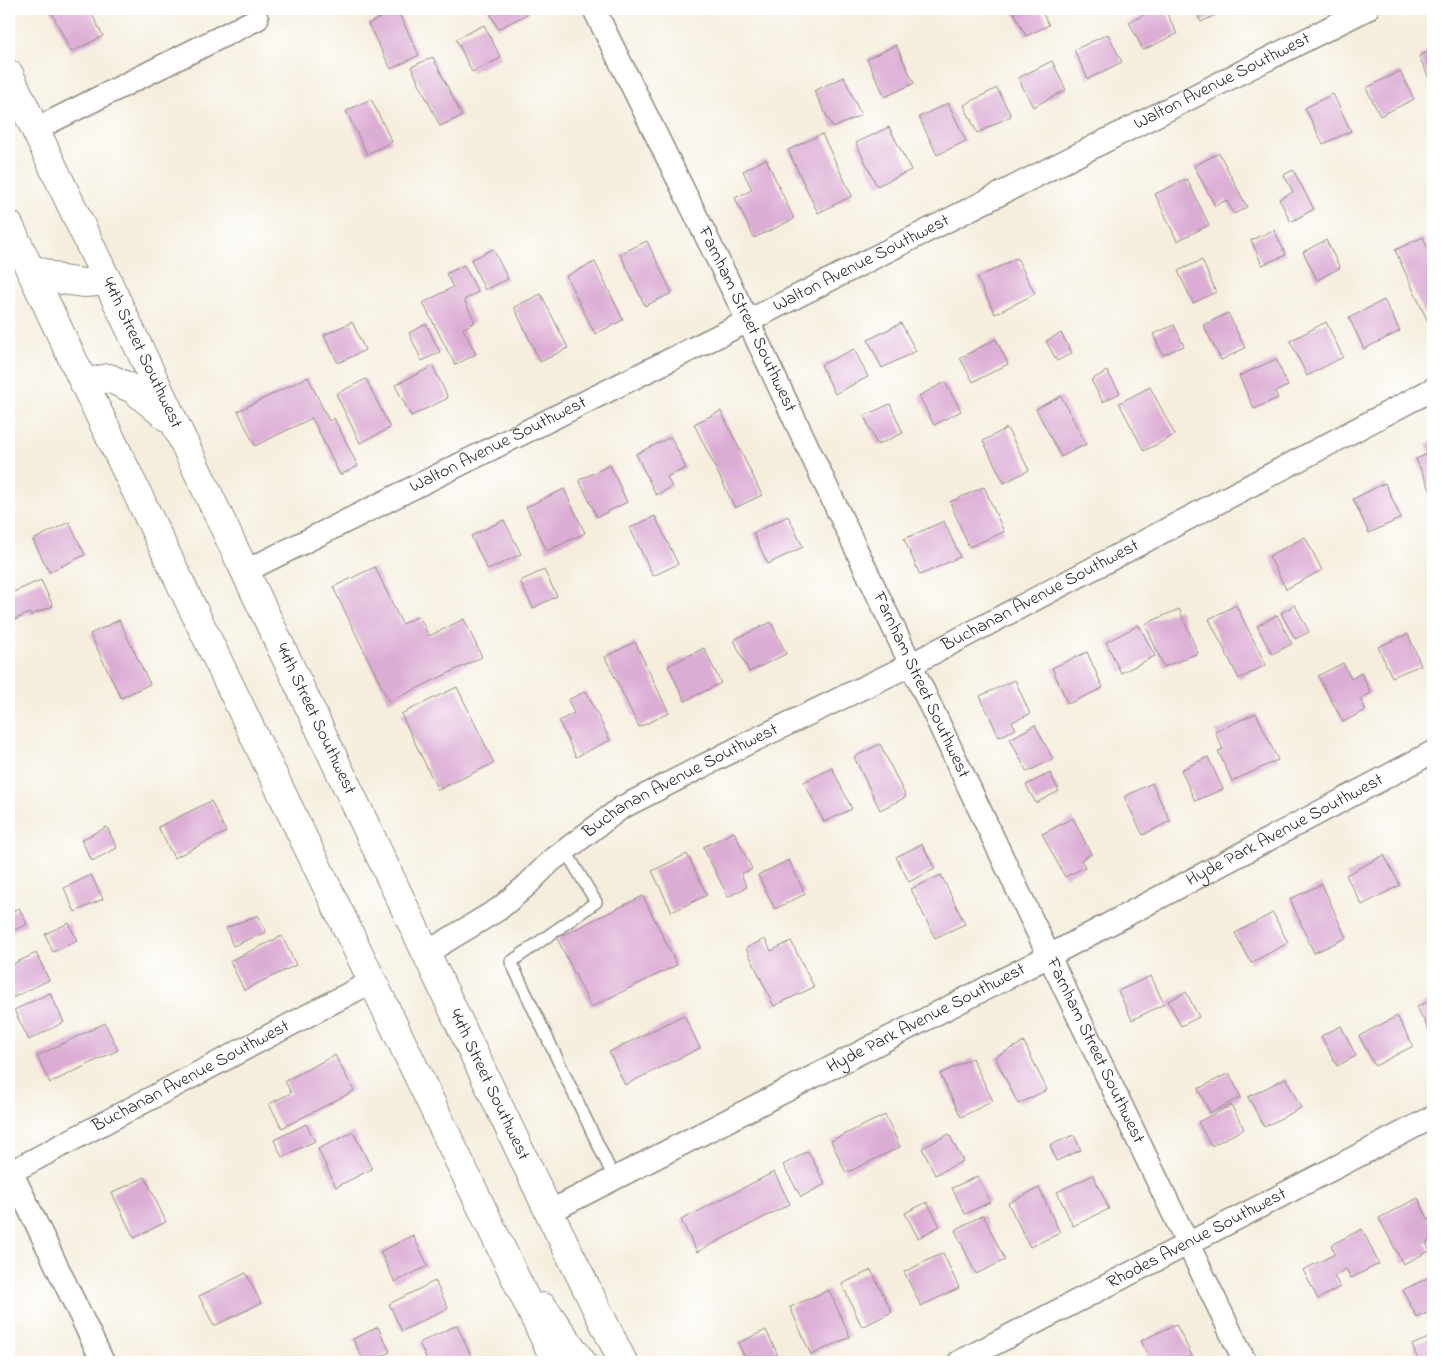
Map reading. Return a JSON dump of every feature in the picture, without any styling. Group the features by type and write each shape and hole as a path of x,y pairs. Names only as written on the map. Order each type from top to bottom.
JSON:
{"main road":[{"name":"44th Street Southwest","path":"9,74 549,1212 623,1362"},
{"path":"9,110 36,129"},
{"path":"9,225 556,1362"},
{"path":"30,268 62,280 84,283 108,281"},
{"path":"84,383 109,378 134,389 175,423"},
{"path":"516,1279 539,1301 582,1362"}],"street":[{"name":"Farnham Street Southwest","path":"594,9 748,321 1049,956 1245,1362"},
{"name":"Walton Avenue Southwest","path":"246,571 1367,9"},
{"path":"36,129 257,19"},
{"name":"Buchanan Avenue Southwest","path":"426,953 499,909 565,850 621,808 744,745 912,664 1433,389"},
{"name":"Hyde Park Avenue Southwest","path":"549,1212 1049,956 1433,752"},
{"name":"Buchanan Avenue Southwest","path":"9,1170 373,981"},
{"name":"Rhodes Avenue Southwest","path":"960,1362 1433,1118"},
{"path":"9,1170 103,1362"}],"lane":[{"path":"565,850 596,902 511,962 614,1178"}],"building":[{"path":"50,9 89,9 103,36 71,52"},
{"path":"397,9 419,55 391,69 368,24"},
{"path":"488,9 527,9 529,13 498,29"},
{"path":"1012,9 1040,9 1049,25 1026,36"},
{"path":"1156,9 1165,9 1177,34 1143,50 1129,22"},
{"path":"1195,9 1228,9 1201,22"},
{"path":"484,25 501,58 472,72 456,39"},
{"path":"1108,34 1122,62 1088,79 1074,50"},
{"path":"896,45 914,83 885,97 867,59"},
{"path":"1433,50 1433,87 1419,56"},
{"path":"433,57 462,116 440,126 411,67"},
{"path":"1052,61 1066,90 1033,107 1018,78"},
{"path":"1400,71 1414,99 1380,116 1366,88"},
{"path":"844,77 861,115 833,128 814,91"},
{"path":"997,88 1011,116 977,133 964,105"},
{"path":"1333,94 1351,131 1323,144 1305,108"},
{"path":"371,99 392,142 367,154 346,111"},
{"path":"948,103 966,141 937,155 919,117"},
{"path":"889,127 911,170 877,186 856,143"},
{"path":"822,134 852,196 818,213 788,150"},
{"path":"1219,153 1247,207 1234,214 1226,200 1215,206 1194,166"},
{"path":"766,159 794,219 754,238 735,198 752,190 743,171"},
{"path":"1293,170 1314,209 1291,222 1279,199 1293,192 1284,175"},
{"path":"1187,179 1209,225 1177,241 1155,194"},
{"path":"1274,230 1286,255 1262,265 1251,240"},
{"path":"1423,237 1433,260 1433,320 1428,322 1395,250"},
{"path":"1326,240 1340,268 1317,280 1303,252"},
{"path":"647,241 672,293 645,306 620,254"},
{"path":"493,249 508,279 485,290 471,260"},
{"path":"1017,258 1035,294 995,314 977,278"},
{"path":"1202,260 1216,292 1193,303 1178,271"},
{"path":"595,262 623,320 595,334 566,276"},
{"path":"464,265 478,292 464,300 475,322 463,329 476,354 455,365 423,303 453,287 446,274"},
{"path":"541,294 568,348 540,362 514,307"},
{"path":"1384,300 1400,331 1364,349 1349,318"},
{"path":"1228,313 1245,348 1221,360 1203,325"},
{"path":"352,322 365,350 338,363 324,335"},
{"path":"1326,322 1343,357 1307,376 1290,341"},
{"path":"901,323 916,351 882,368 868,340"},
{"path":"426,324 440,352 422,361 409,333"},
{"path":"1174,325 1184,346 1163,355 1153,334"},
{"path":"1061,333 1072,353 1057,361 1046,341"},
{"path":"996,339 1008,364 973,382 960,358"},
{"path":"854,349 868,377 835,394 821,365"},
{"path":"1276,359 1288,386 1275,392 1278,398 1254,409 1239,376"},
{"path":"433,366 448,398 411,416 395,385"},
{"path":"1107,371 1120,393 1103,402 1091,380"},
{"path":"308,377 329,421 334,418 358,466 340,475 312,418 255,446 238,411"},
{"path":"366,379 390,428 360,443 336,394"},
{"path":"945,382 961,411 934,425 919,396"},
{"path":"1150,387 1175,435 1144,451 1119,403"},
{"path":"1061,396 1086,444 1061,457 1036,409"},
{"path":"890,404 903,433 877,445 864,416"},
{"path":"721,411 762,495 735,508 694,424"},
{"path":"1007,428 1029,470 1004,483 983,441"},
{"path":"671,437 686,468 667,477 672,487 656,495 636,454"},
{"path":"1433,441 1433,496 1416,459 1430,453 1426,444"},
{"path":"610,465 627,502 597,517 579,480"},
{"path":"1385,483 1401,518 1369,533 1353,499"},
{"path":"984,487 1004,532 969,547 950,502"},
{"path":"564,489 585,533 547,551 526,507"},
{"path":"655,516 678,564 653,576 630,528"},
{"path":"788,516 803,547 768,564 753,533"},
{"path":"504,520 521,554 488,570 471,536"},
{"path":"944,521 960,557 920,575 904,539"},
{"path":"69,522 85,555 49,572 33,540"},
{"path":"1305,537 1322,570 1286,589 1269,556"},
{"path":"375,567 402,624 419,616 429,636 464,619 482,657 389,702 333,587"},
{"path":"544,570 557,596 533,608 520,581"},
{"path":"41,580 53,606 31,615 29,613 14,620 9,607 9,594"},
{"path":"1236,605 1266,665 1239,679 1209,619"},
{"path":"1295,605 1309,632 1295,639 1281,613"},
{"path":"1179,609 1198,653 1164,667 1145,624"},
{"path":"1277,615 1292,644 1272,654 1257,626"},
{"path":"119,620 150,684 121,698 90,634"},
{"path":"771,622 786,654 749,672 734,640"},
{"path":"1139,625 1155,656 1121,673 1106,642"},
{"path":"1408,634 1421,665 1392,677 1378,647"},
{"path":"635,642 669,713 639,727 605,657"},
{"path":"704,648 721,683 685,701 668,666"},
{"path":"1087,652 1103,688 1068,704 1052,668"},
{"path":"1343,663 1351,679 1361,673 1371,693 1360,699 1366,710 1343,722 1318,676"},
{"path":"1015,680 1030,714 1012,722 1016,729 999,737 980,696"},
{"path":"457,687 494,763 438,790 401,714"},
{"path":"586,691 610,740 576,757 559,721 574,713 568,700"},
{"path":"1256,713 1278,760 1232,781 1218,751 1223,749 1215,732"},
{"path":"1035,725 1053,759 1027,772 1010,739"},
{"path":"880,744 906,797 880,810 854,757"},
{"path":"1208,757 1223,789 1195,801 1181,770"},
{"path":"832,768 852,809 824,822 804,782"},
{"path":"1050,773 1059,791 1036,803 1026,785"},
{"path":"1152,783 1170,821 1143,835 1124,797"},
{"path":"211,801 226,832 174,858 158,827"},
{"path":"1073,818 1091,854 1081,860 1085,867 1065,877 1042,834"},
{"path":"107,827 117,848 92,861 81,840"},
{"path":"734,832 752,869 741,874 747,887 728,897 703,847"},
{"path":"922,844 935,869 909,882 896,857"},
{"path":"687,854 707,895 672,912 652,871"},
{"path":"1384,855 1400,885 1362,905 1346,875"},
{"path":"789,860 805,894 775,909 758,875"},
{"path":"91,875 103,899 75,912 64,888"},
{"path":"941,875 965,924 935,938 911,889"},
{"path":"1322,884 1346,938 1314,953 1290,899"},
{"path":"643,896 677,965 591,1007 557,938"},
{"path":"9,908 11,912 19,908 27,924 9,933"},
{"path":"1273,913 1288,943 1251,963 1235,933"},
{"path":"258,915 266,932 233,946 226,928"},
{"path":"69,923 77,941 53,952 45,934"},
{"path":"282,936 296,965 244,990 230,961"},
{"path":"765,939 771,951 791,941 814,987 774,1006 746,948"},
{"path":"36,953 49,980 10,999 9,966"},
{"path":"1151,976 1164,1004 1132,1020 1118,991"},
{"path":"1186,992 1199,1017 1181,1026 1168,1001"},
{"path":"50,993 64,1022 29,1040 14,1010"},
{"path":"1433,999 1433,1039 1417,1007"},
{"path":"684,1015 700,1048 625,1085 609,1052"},
{"path":"1397,1016 1413,1046 1375,1066 1359,1036"},
{"path":"105,1023 118,1050 50,1083 37,1056"},
{"path":"1341,1026 1356,1056 1337,1066 1321,1036"},
{"path":"1024,1042 1047,1090 1018,1104 995,1057"},
{"path":"335,1055 354,1091 282,1128 269,1104 291,1093 285,1081"},
{"path":"972,1058 993,1101 961,1117 940,1074"},
{"path":"1229,1073 1241,1097 1210,1113 1198,1089"},
{"path":"1286,1078 1301,1108 1264,1127 1248,1097"},
{"path":"1231,1105 1244,1129 1211,1146 1198,1122"},
{"path":"885,1115 900,1147 846,1173 831,1141"},
{"path":"306,1124 315,1141 282,1157 274,1140"},
{"path":"353,1132 372,1169 336,1187 318,1149"},
{"path":"949,1134 963,1161 935,1175 922,1148"},
{"path":"1074,1135 1081,1150 1056,1161 1050,1145"},
{"path":"808,1151 825,1184 801,1197 783,1165"},
{"path":"774,1172 790,1204 697,1252 681,1220"},
{"path":"1093,1175 1109,1209 1073,1226 1057,1192"},
{"path":"978,1176 990,1202 965,1214 952,1188"},
{"path":"145,1177 166,1222 134,1238 112,1193"},
{"path":"1039,1188 1060,1233 1030,1247 1008,1203"},
{"path":"1418,1198 1433,1229 1433,1239 1426,1243 1430,1251 1403,1264 1379,1218"},
{"path":"927,1202 940,1226 918,1238 905,1213"},
{"path":"983,1215 1005,1260 976,1274 955,1230"},
{"path":"1362,1229 1379,1264 1351,1278 1346,1269 1334,1276 1340,1287 1318,1299 1303,1270 1335,1254 1331,1245"},
{"path":"413,1235 428,1266 395,1282 380,1252"},
{"path":"943,1253 959,1288 921,1306 904,1272"},
{"path":"871,1270 892,1312 862,1327 842,1284"},
{"path":"246,1273 261,1303 214,1326 199,1296"},
{"path":"1432,1276 1433,1310 1417,1318 1403,1290"},
{"path":"435,1281 448,1308 402,1331 389,1304"},
{"path":"829,1290 850,1337 811,1355 790,1307"},
{"path":"1176,1324 1195,1362 1151,1362 1141,1341"},
{"path":"457,1325 471,1356 458,1362 428,1362 419,1343"},
{"path":"378,1327 390,1352 369,1362 364,1362 353,1339"},
{"path":"766,1330 781,1362 747,1362 738,1343"},
{"path":"1433,1336 1433,1362 1419,1362 1412,1345"}]}
